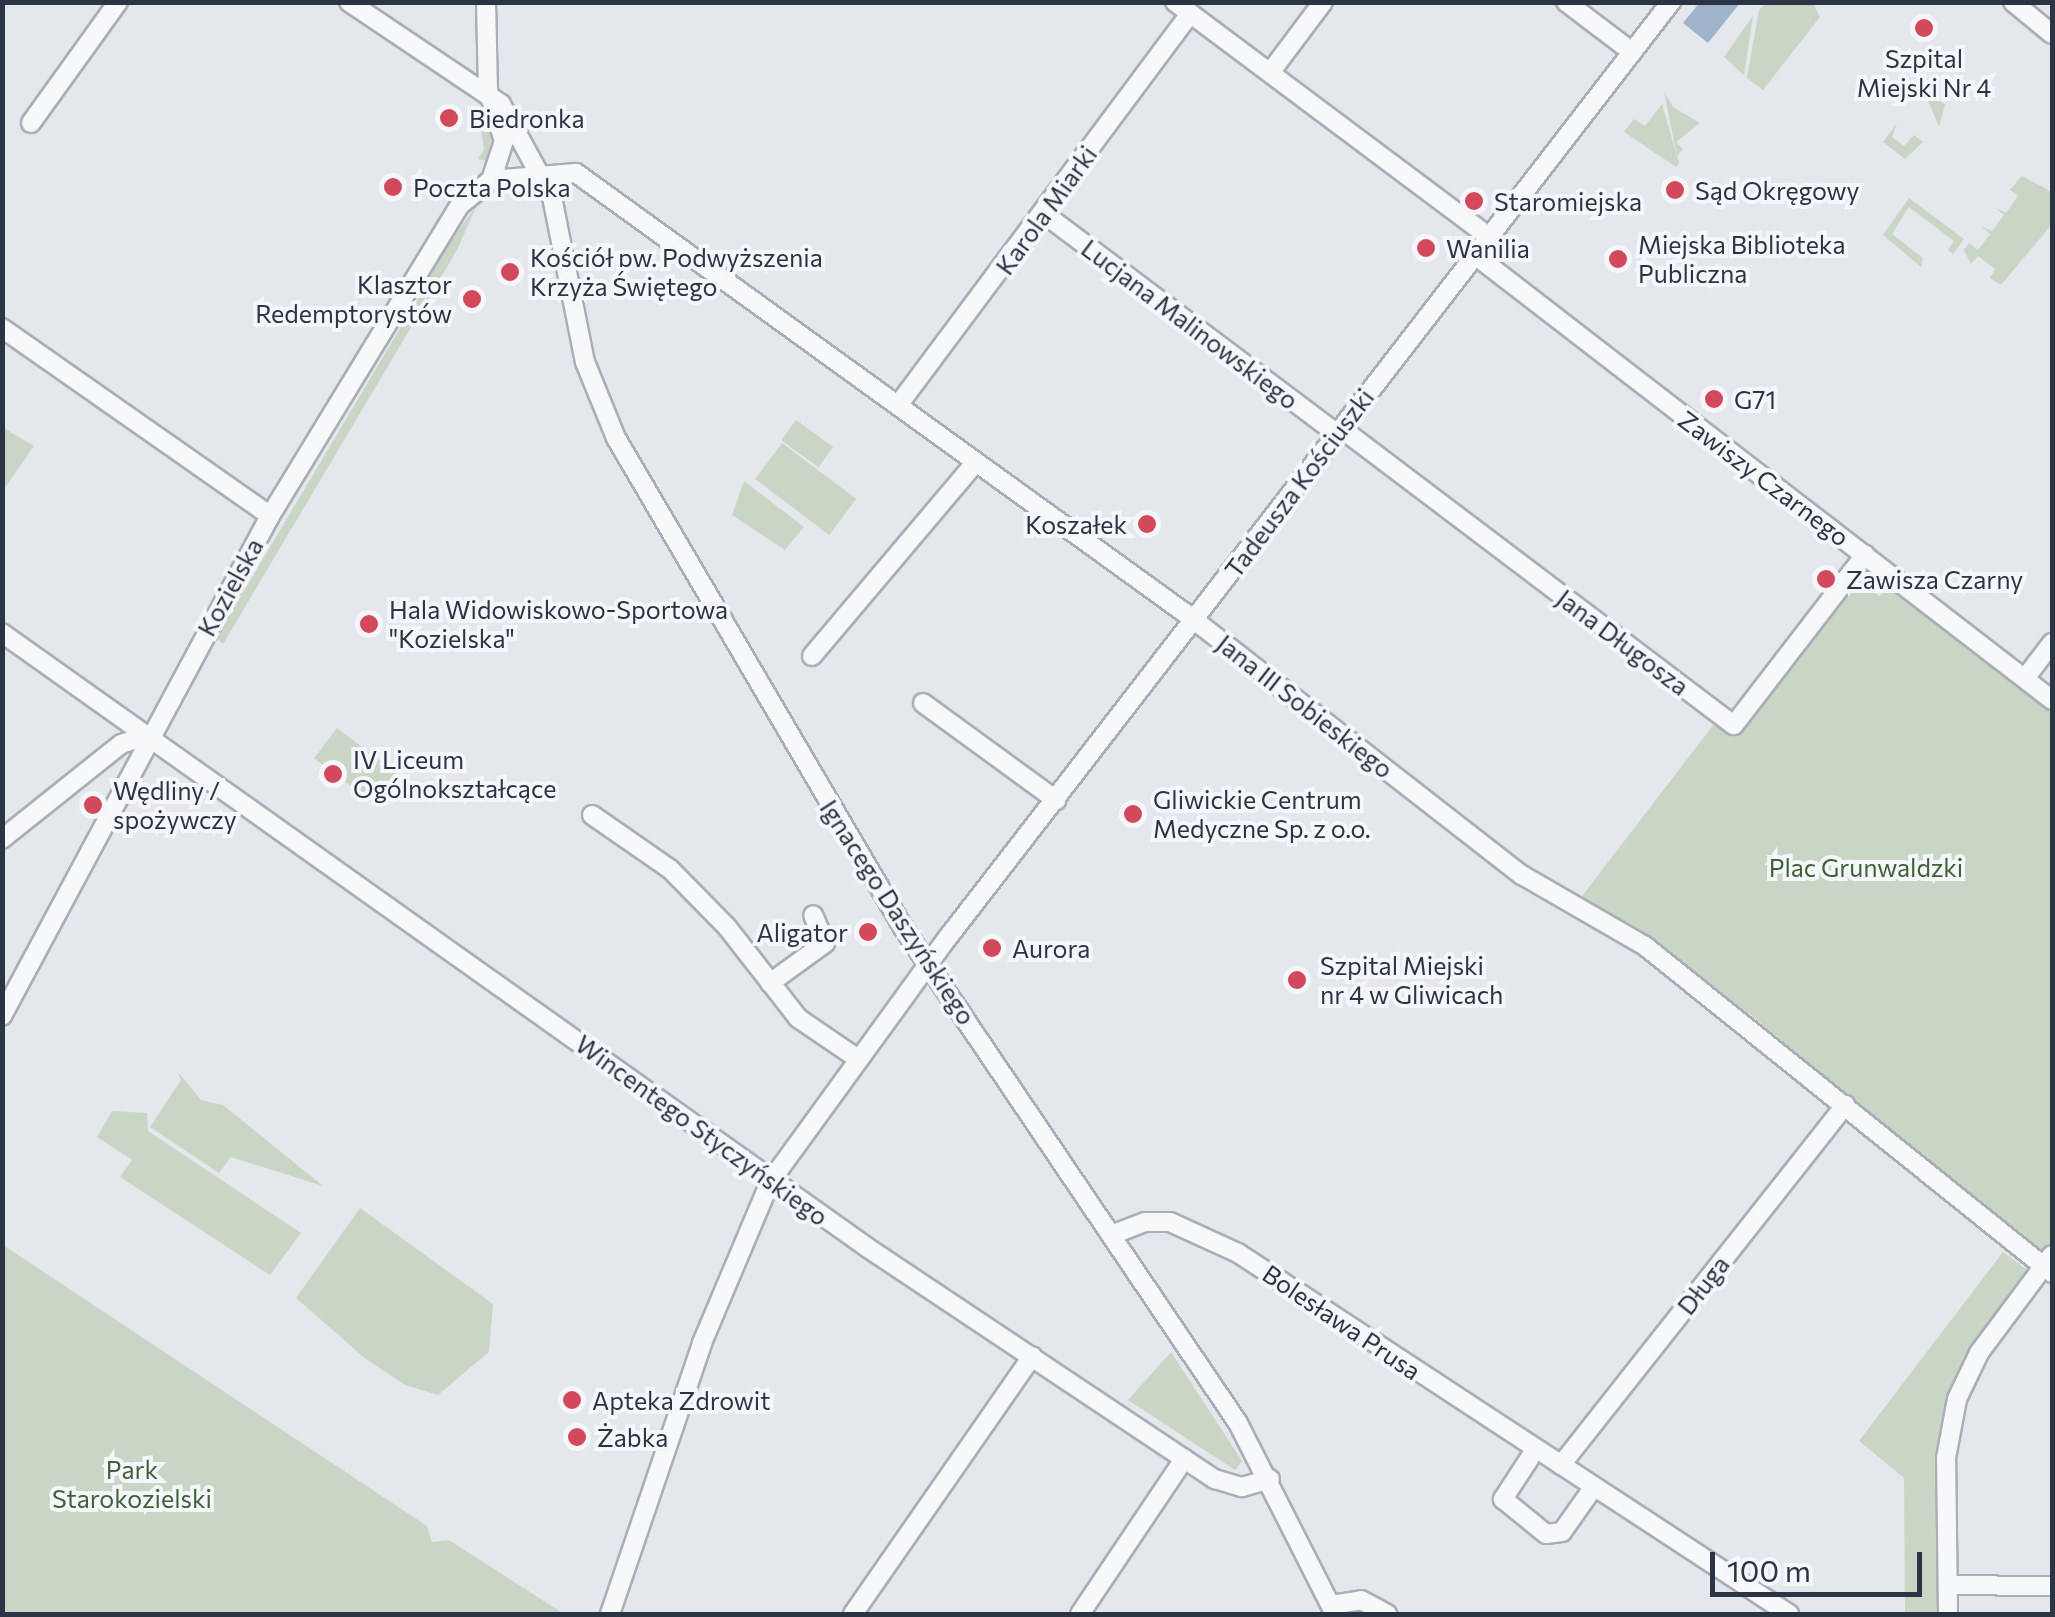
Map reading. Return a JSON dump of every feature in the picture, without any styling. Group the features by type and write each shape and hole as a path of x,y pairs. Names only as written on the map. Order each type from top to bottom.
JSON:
{"street":[{"path":"31,123 118,2"},
{"path":"349,2 488,90"},
{"path":"486,2 488,90 504,142 491,180 541,173"},
{"path":"1272,70 1323,2"},
{"path":"1566,2 1632,52"},
{"name":"Tadeusza Kościuszki","path":"610,1614 702,1343 770,1182 928,965 1671,2"},
{"path":"2012,2 2052,34"},
{"path":"1183,8 1272,70 1489,236"},
{"name":"Karola Miarki","path":"899,404 1044,213 1183,8"},
{"name":"Ignacego Daszyńskiego","path":"488,90 541,173 555,205 584,362 602,413 928,965 1111,1234 1270,1480 1333,1610"},
{"name":"Jana III Sobieskiego","path":"541,173 588,178 1194,620 1522,875 1645,946 2049,1265"},
{"name":"Kozielska","path":"2,1016 270,516 460,205 491,180"},
{"name":"Lucjana Malinowskiego","path":"1044,213 1339,432"},
{"name":"Zawiszy Czarnego","path":"1476,255 2052,700"},
{"path":"2,328 270,516"},
{"name":"Jana Długosza","path":"1339,432 1734,726 1865,555"},
{"path":"812,656 975,463"},
{"name":"Wincentego Styczyńskiego","path":"2,633 152,734 770,1182 1230,1486 1270,1480"},
{"path":"2026,677 2052,643"},
{"path":"923,703 1056,800"},
{"path":"2,840 121,744 152,734"},
{"path":"592,814 670,869 798,1018 858,1059"},
{"path":"770,983 825,943 813,915"},
{"name":"Długa","path":"1561,1465 1844,1105"},
{"name":"Bolesława Prusa","path":"1111,1234 1158,1220 1196,1230 1789,1614"},
{"path":"1948,1614 1946,1458 1957,1399 1978,1353 2049,1265"},
{"path":"854,1614 1032,1356"},
{"path":"1535,1450 1503,1498 1546,1534 1562,1532 1592,1488"},
{"path":"1080,1614 1184,1458"},
{"path":"1948,1584 2052,1586"},
{"path":"1333,1610 1361,1600 1387,1614"}],"green space":[{"path":"1767,2 1813,3 1820,17 1763,90 1747,78 1759,10"},
{"path":"1753,16 1744,75 1724,57"},
{"path":"1664,91 1673,107 1700,123 1676,142 1683,149 1677,156"},
{"path":"1925,93 1945,104 1939,127"},
{"path":"1662,104 1679,163 1676,167 1624,132 1634,119 1645,126"},
{"path":"478,106 497,135 491,162 478,159 484,150"},
{"path":"1897,123 1892,137 1904,146 1914,135 1923,142 1905,159 1883,142"},
{"path":"2022,176 2052,192 2052,224 2001,285 1990,278 1995,269 1978,256 1971,264 1964,250 1969,243 1978,250 1990,234 1981,226 1992,231 2004,215 1996,208 2006,213 2018,196 2010,190"},
{"path":"1909,198 1964,239 1953,254 1948,250 1954,241 1909,207 1892,234 1923,258 1921,267 1883,235"},
{"path":"477,205 457,250 223,644 216,638 418,298 418,285"},
{"path":"796,420 833,447 819,467 781,440"},
{"path":"2,427 34,446 4,489 2,489"},
{"path":"782,443 856,499 829,535 755,479"},
{"path":"744,481 804,527 785,550 732,515"},
{"name":"Plac Grunwaldzki","path":"1858,579 1879,596 1894,586 2052,709 2052,1242 2042,1256 1752,1016 1637,931 1579,900 1714,724 1734,735"},
{"path":"337,728 396,773 373,803 314,758"},
{"path":"177,1071 201,1100 223,1105 323,1186 231,1157 219,1173 150,1127 181,1080"},
{"path":"112,1111 147,1113 148,1131 301,1233 270,1275 120,1177 132,1160 97,1137"},
{"path":"360,1208 493,1304 489,1352 438,1395 405,1385 366,1359 296,1298"},
{"name":"Park Starokozielski","path":"3,1245 427,1526 432,1542 449,1540 564,1614 3,1614"},
{"path":"2003,1252 2029,1271 1962,1365 1942,1422 1939,1614 1905,1614 1904,1478 1859,1441"},
{"path":"1171,1352 1242,1461 1235,1470 1128,1400"}],"water":[{"path":"1700,2 1740,3 1708,43 1683,23"}],"place":[{"name":"Szpital Miejski Nr 4","path":"1924,28"},
{"name":"Biedronka","path":"449,118"},
{"name":"Poczta Polska","path":"393,187"},
{"name":"Sąd Okręgowy","path":"1675,190"},
{"name":"Staromiejska","path":"1474,201"},
{"name":"Wanilia","path":"1426,248"},
{"name":"Miejska Biblioteka Publiczna","path":"1618,259"},
{"name":"Kościół pw. Podwyższenia Krzyża Świętego","path":"510,272"},
{"name":"Klasztor Redemptorystów","path":"472,299"},
{"name":"G71","path":"1714,399"},
{"name":"Koszałek","path":"1147,524"},
{"name":"Zawisza Czarny","path":"1826,579"},
{"name":"Hala Widowiskowo-Sportowa \"Kozielska\"","path":"369,624"},
{"name":"IV Liceum Ogólnokształcące","path":"333,774"},
{"name":"Wędliny / spożywczy","path":"93,805"},
{"name":"Gliwickie Centrum Medyczne Sp. z o.o.","path":"1133,814"},
{"name":"Aligator","path":"868,932"},
{"name":"Aurora","path":"992,948"},
{"name":"Szpital Miejski nr 4 w Gliwicach","path":"1297,980"},
{"name":"Apteka Zdrowit","path":"572,1400"},
{"name":"Żabka","path":"577,1437"}]}
